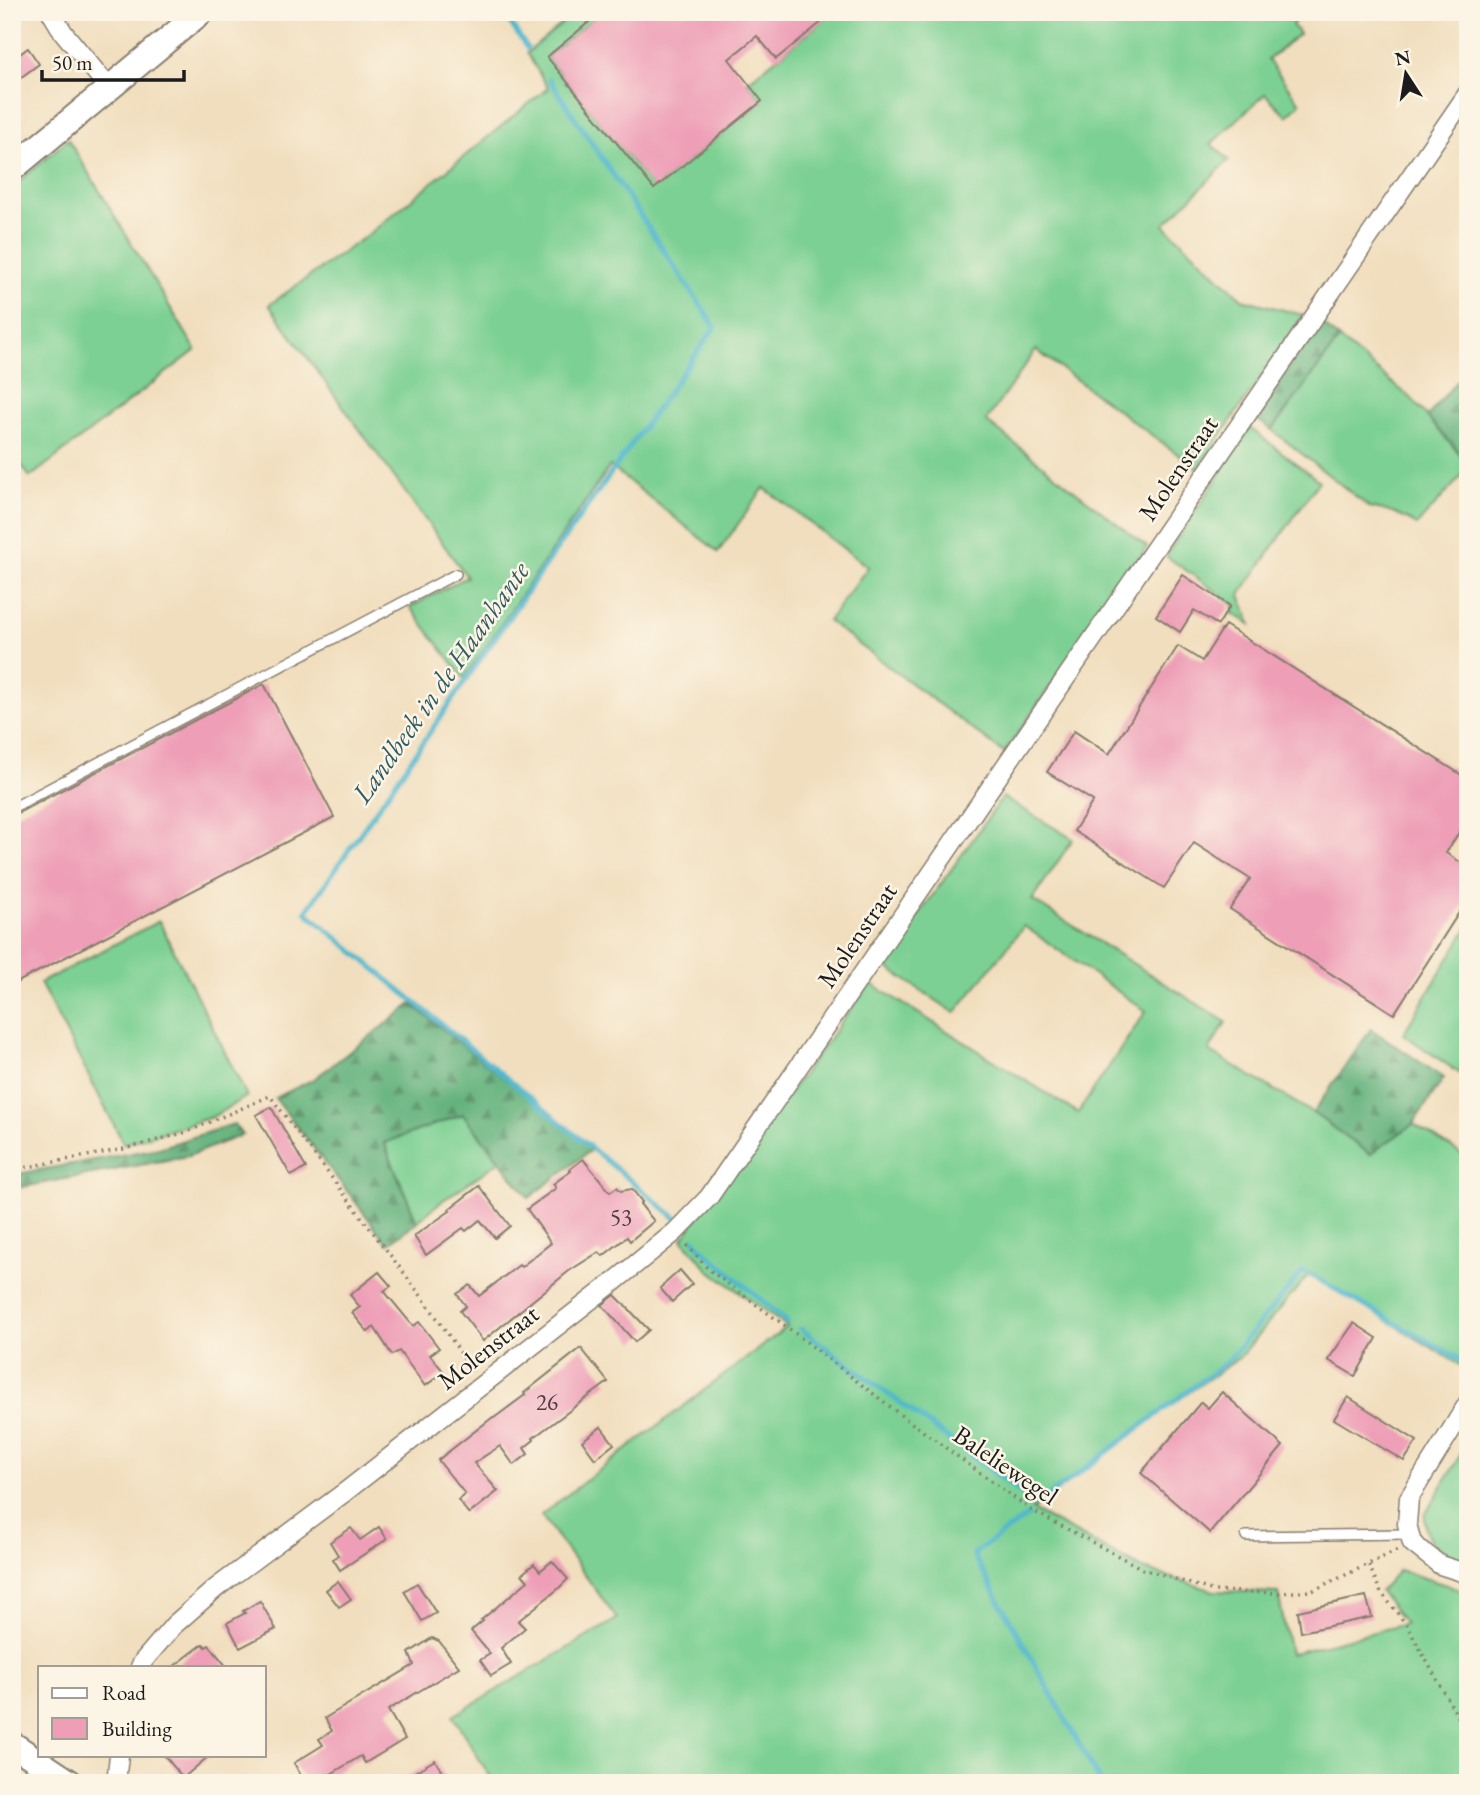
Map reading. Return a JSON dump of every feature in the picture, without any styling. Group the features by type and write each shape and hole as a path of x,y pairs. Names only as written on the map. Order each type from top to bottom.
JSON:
{"street":[{"path":"51,12 63,32 109,88"},
{"path":"12,169 201,12"},
{"name":"Molenstraat","path":"141,1666 174,1625 216,1588 345,1492 615,1281 677,1230 709,1197 1468,93"},
{"path":"1468,1404 1409,1498 1407,1524 1411,1539 1440,1565 1468,1574"},
{"path":"12,1744 71,1783"},
{"path":"116,1783 119,1756"}],"lane":[{"path":"12,808 456,573"},
{"path":"1246,1536 1411,1539"}],"path":[{"path":"12,1170 124,1149 187,1132 270,1096 428,1306 483,1384"},
{"name":"Baleliewegel","path":"677,1230 709,1270 1031,1510 1143,1569 1214,1591 1312,1591 1369,1565 1411,1539"},
{"path":"1369,1565 1380,1591 1406,1623 1468,1735"}],"green space":[{"path":"576,12 601,12 547,57 654,188 762,101 747,82 834,12 1304,12 1292,24 1299,34 1268,60 1300,103 1287,116 1265,94 1211,144 1229,160 1164,225 1242,299 1303,315 1198,469 1036,350 986,421 1147,547 1004,753 828,621 868,567 764,488 718,552 610,466 464,678 410,607 467,577 269,305 369,234 548,88 527,53"},
{"path":"68,139 196,350 30,477 12,452 12,188"},
{"path":"1320,321 1339,339 1272,430 1254,417"},
{"path":"1339,339 1412,399 1468,463 1468,469 1417,525 1394,513 1369,507 1272,430"},
{"path":"1468,367 1468,463 1427,417"},
{"path":"1250,428 1319,481 1240,595 1251,624 1232,613 1235,605 1166,556"},
{"path":"1003,797 1073,839 1032,900 1226,1022 1209,1051 1313,1113 1370,1154 1413,1124 1468,1158 1468,1370 1310,1273 1240,1357 1145,1423 1032,1510 1143,1569 1214,1591 1278,1593 1290,1654 1405,1624 1380,1591 1399,1570 1468,1592 1468,1783 494,1783 453,1716 617,1619 541,1515 787,1327 709,1270 682,1239 870,983 1078,1113 1146,1011 1024,926 955,1013 883,965"},
{"path":"159,921 247,1096 212,1117 124,1144 40,983"},
{"path":"1468,927 1468,1079 1403,1034"},
{"path":"412,1004 592,1149 529,1198 463,1114 384,1143 417,1222 388,1244 275,1098 314,1079"},
{"path":"1371,1029 1444,1078 1413,1124 1370,1154 1313,1113"},
{"path":"463,1114 500,1161 439,1203 417,1222 384,1143"},
{"path":"234,1124 242,1135 188,1156 12,1189 12,1175 159,1148"},
{"path":"1468,1442 1468,1561 1442,1551 1431,1542 1425,1526 1425,1515"}],"building":[{"path":"601,12 834,12 776,59 757,36 729,59 762,101 654,189 547,57"},
{"path":"28,48 39,64 12,84 12,60"},
{"path":"1183,575 1230,606 1218,625 1194,610 1180,632 1156,616"},
{"path":"1225,625 1468,779 1468,818 1446,853 1468,867 1468,896 1394,1014 1230,909 1250,879 1194,843 1164,888 1074,831 1093,801 1047,772 1074,731 1109,754 1178,646 1202,661"},
{"path":"264,684 334,817 12,985 12,816"},
{"path":"271,1107 306,1168 291,1176 256,1115"},
{"path":"583,1159 610,1192 617,1187 621,1191 632,1189 654,1221 630,1241 627,1237 603,1256 599,1252 569,1271 483,1341 460,1311 466,1306 457,1294 470,1285 479,1296 551,1243 527,1209 556,1188 553,1184"},
{"path":"479,1186 510,1226 495,1238 480,1220 466,1231 463,1228 426,1255 414,1236 450,1211 449,1209"},
{"path":"680,1270 692,1284 672,1302 660,1288"},
{"path":"379,1272 391,1286 384,1291 413,1326 419,1322 439,1348 430,1355 444,1372 425,1386 399,1351 392,1355 374,1327 368,1332 352,1313 360,1307 350,1295"},
{"path":"615,1295 649,1330 635,1342 602,1305"},
{"path":"1354,1323 1377,1338 1355,1376 1328,1360"},
{"path":"581,1348 608,1382 533,1438 524,1448 528,1454 514,1465 500,1446 474,1463 498,1491 469,1514 458,1500 465,1494 438,1460 525,1395 524,1393"},
{"path":"1222,1392 1283,1446 1210,1533 1141,1473 1201,1402 1208,1408"},
{"path":"1348,1397 1417,1441 1404,1461 1334,1419"},
{"path":"601,1427 614,1444 595,1459 582,1441"},
{"path":"379,1527 387,1539 340,1570 333,1559 338,1555 330,1542 351,1528 360,1540"},
{"path":"552,1561 568,1579 518,1621 525,1628 501,1648 511,1664 491,1676 480,1660 490,1654 471,1631 528,1581 522,1574 534,1564 540,1571"},
{"path":"338,1581 351,1599 339,1607 326,1590"},
{"path":"417,1583 436,1613 422,1621 404,1591"},
{"path":"1366,1596 1372,1617 1301,1632 1298,1611"},
{"path":"260,1601 276,1629 240,1648 227,1623"},
{"path":"432,1638 439,1641 459,1667 388,1710 405,1739 365,1763 361,1756 316,1783 305,1783 294,1763 323,1745 319,1739 332,1731 325,1718 414,1665 409,1653"},
{"path":"203,1644 206,1647 209,1645 226,1666 174,1666"},
{"path":"165,1756 209,1756 183,1778"},
{"path":"435,1760 449,1783 396,1783"}],"waterway":[{"name":"Landbeek in de Haanhante","path":"503,12 527,48"},
{"name":"Landbeek in de Haanhante","path":"549,79 715,327 535,580 306,912 677,1219"},
{"name":"Landbeek in de Haanhante","path":"694,1239 702,1249 787,1322"},
{"path":"801,1329 1038,1504 1228,1361 1303,1271 1468,1364"},
{"name":"Landbeek in de Haanhante","path":"1028,1516 973,1554 1101,1783"}]}
